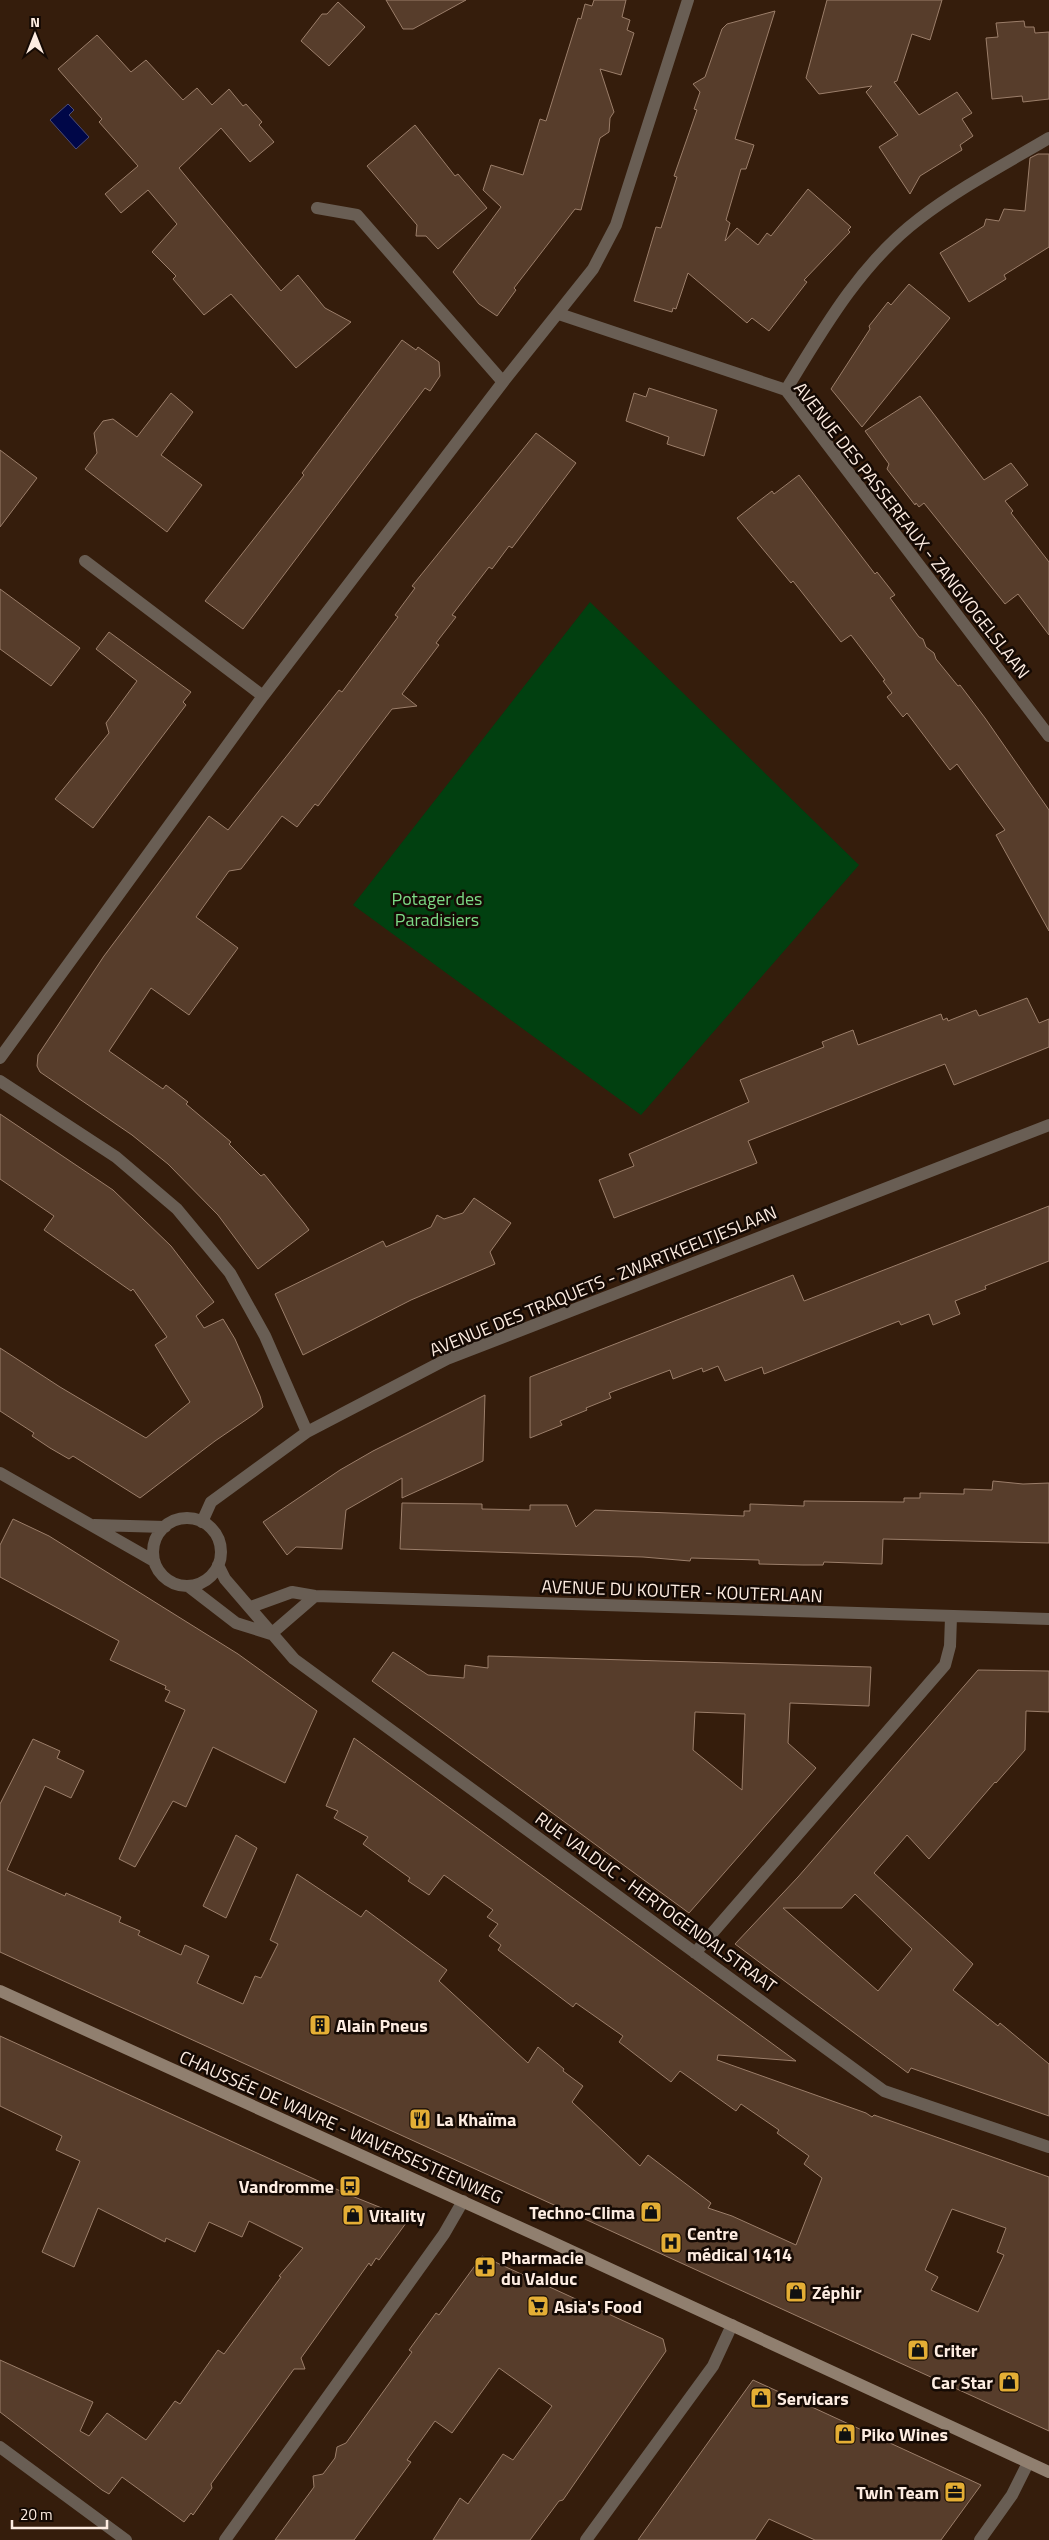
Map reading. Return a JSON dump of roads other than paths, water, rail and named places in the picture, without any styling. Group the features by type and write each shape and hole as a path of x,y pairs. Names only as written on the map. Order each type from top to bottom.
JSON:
{"main road":[{"name":"CHAUSSÉE DE WAVRE - WAVERSESTEENWEG","path":"0,1991 462,2201 1049,2472"}],"street":[{"path":"0,1058 263,696 503,382 593,269 616,225 688,0"},
{"path":"786,390 834,313 870,266 911,226 983,176 1049,138"},
{"path":"317,208 357,215 503,382"},
{"name":"AVENUE DES PASSEREAUX - ZANGVOGELSLAAN","path":"559,314 786,390 1049,736"},
{"path":"85,561 263,696"},
{"path":"0,1081 116,1157 176,1209 230,1274 265,1336 308,1432"},
{"name":"AVENUE DES TRAQUETS - ZWARTKEELTJESLAAN","path":"202,1522 211,1502 308,1432 447,1359 1049,1125"},
{"name":"RUE VALDUC - HERTOGENDALSTRAAT","path":"0,1473 154,1561 167,1579 176,1585 188,1586 236,1623 271,1634"},
{"name":"RUE VALDUC - HERTOGENDALSTRAAT","path":"91,1525 165,1527 181,1519 202,1522"},
{"path":"188,1586 206,1579 218,1565 221,1552 219,1540 212,1529 202,1522"},
{"path":"154,1561 154,1542 165,1527"},
{"name":"RUE VALDUC - HERTOGENDALSTRAAT","path":"218,1565 225,1579 294,1659 884,2091 1049,2146"},
{"name":"AVENUE DU KOUTER - KOUTERLAAN","path":"251,1607 292,1592 315,1596 1049,1619"},
{"path":"271,1634 315,1596"},
{"path":"695,1953 945,1665 950,1646 951,1617"},
{"path":"225,2540 444,2234 462,2201"},
{"path":"586,2540 713,2366 732,2325"},
{"path":"0,2447 126,2540"},
{"path":"980,2540 1012,2495 1028,2463"}],"place":[{"name":"Alain Pneus","path":"320,2025"},
{"name":"La Khaïma","path":"420,2119"},
{"name":"Vandromme","path":"350,2186"},
{"name":"Techno-Clima","path":"651,2212"},
{"name":"Vitality","path":"353,2215"},
{"name":"Centre médical 1414","path":"671,2243"},
{"name":"Pharmacie du Valduc","path":"485,2267"},
{"name":"Zéphir","path":"796,2292"},
{"name":"Asia's Food","path":"538,2306"},
{"name":"Criter","path":"918,2350"},
{"name":"Car Star","path":"1009,2382"},
{"name":"Servicars","path":"761,2398"},
{"name":"Piko Wines","path":"845,2434"},
{"name":"Twin Team","path":"955,2492"}],"park label":[{"name":"Potager des Paradisiers","path":"437,908"}]}
